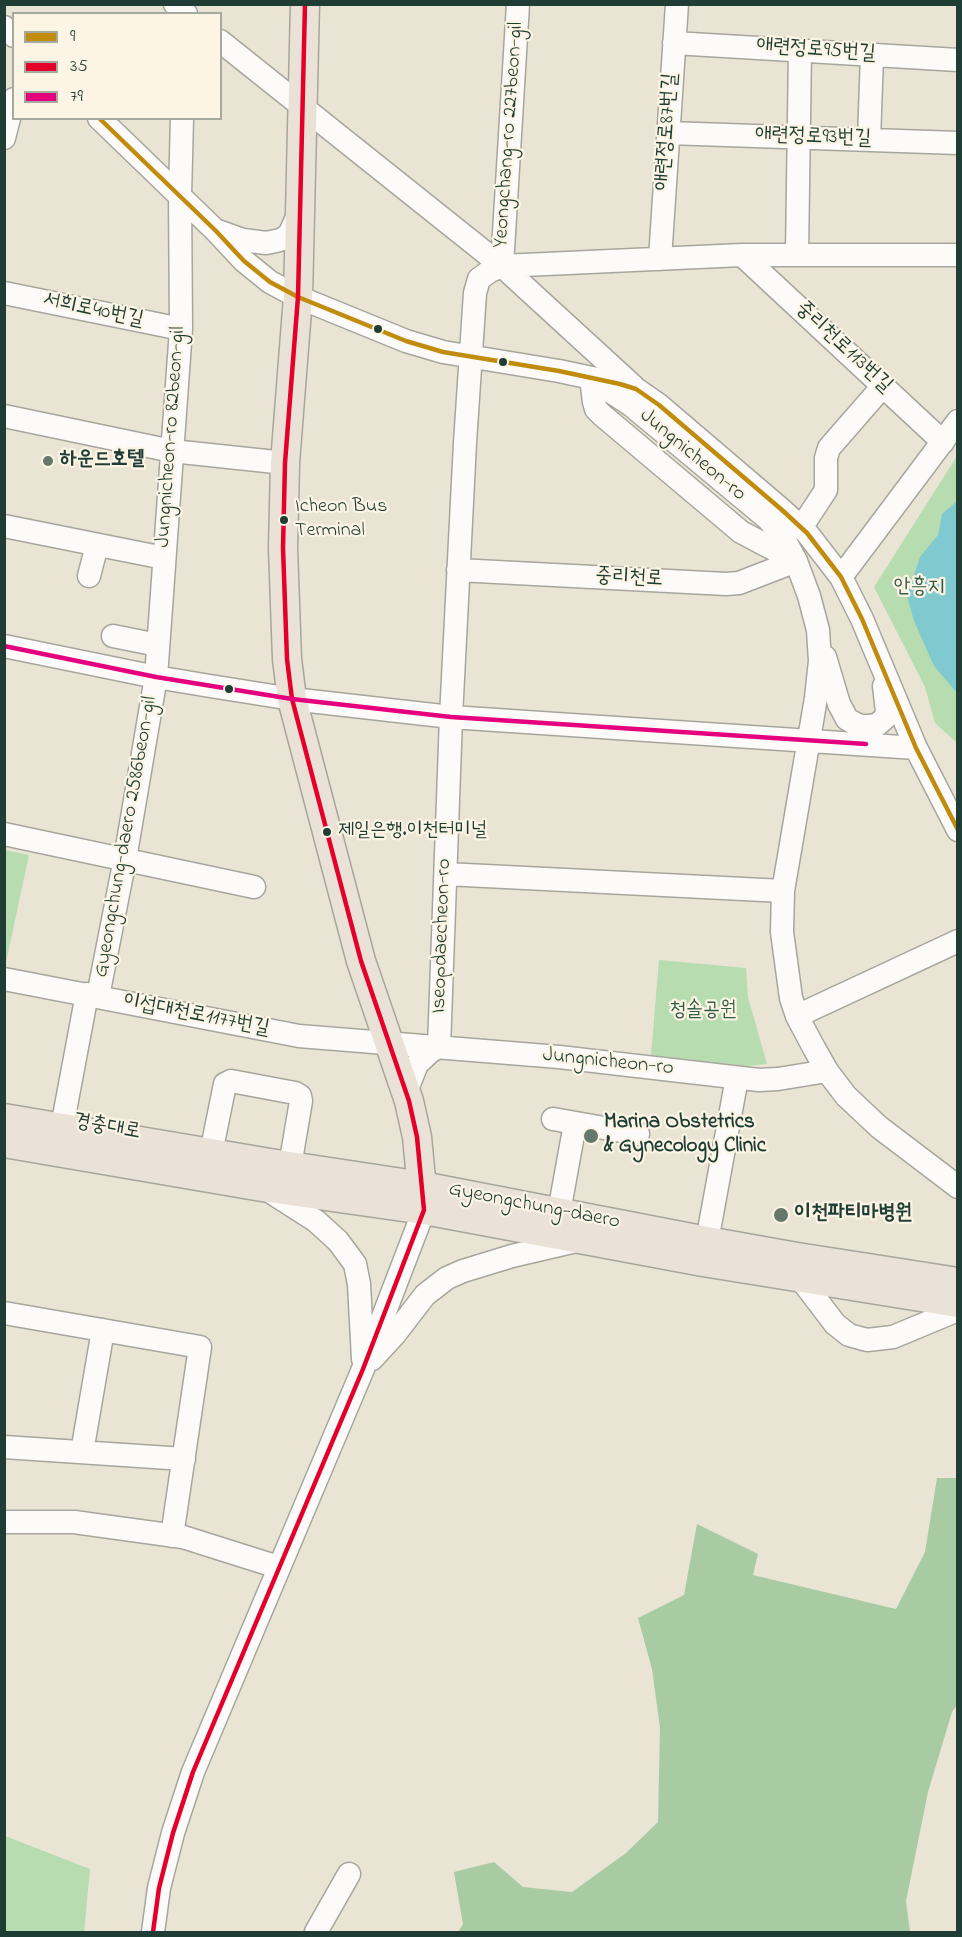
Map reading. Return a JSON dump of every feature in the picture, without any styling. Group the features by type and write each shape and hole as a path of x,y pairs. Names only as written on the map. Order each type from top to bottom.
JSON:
{"main road":[{"path":"305,4 298,297 285,464 283,548 287,659 292,699 361,961 406,1092 417,1137 423,1198"},
{"name":"Gyeongchung-daero","path":"4,1118 63,1124 209,1153 290,1166 583,1239 800,1278 957,1303"},
{"name":"Gyeongchung-daero","path":"4,1143 262,1187 423,1198 560,1212 707,1241 957,1282"}],"street":[{"name":"Yeongchang-ro 227beon-gil","path":"502,266 518,4"},
{"name":"애련정로87번길","path":"660,259 677,4"},
{"path":"222,43 502,266 636,389 659,405 801,528 841,577 862,619 916,748 957,830"},
{"name":"애련정로95번길","path":"674,43 957,60"},
{"path":"796,254 800,50"},
{"path":"869,140 872,55"},
{"path":"4,138 12,107"},
{"name":"Jungnicheon-ro","path":"101,120 252,268 270,282 298,297 406,341 443,351 591,378 631,405 768,519 783,537 796,561 809,596 818,630 819,661 816,698 783,891 782,932 787,976 796,1016 827,1071 846,1096 879,1127 953,1179"},
{"name":"Jungnicheon-ro 82beon-gil","path":"156,677 180,329 182,120"},
{"name":"애련정로93번길","path":"668,133 957,143"},
{"path":"216,231 243,240 266,243 276,241 290,233 301,208"},
{"path":"451,717 470,356 477,284 483,275 502,266 742,255 957,255"},
{"name":"중리천로113번길","path":"742,255 943,442"},
{"name":"서희로40번길","path":"4,292 180,329"},
{"path":"591,378 636,389"},
{"path":"801,528 826,490 826,458 829,448 883,386"},
{"path":"4,416 172,451 285,464"},
{"path":"841,577 957,421"},
{"path":"4,526 164,558"},
{"path":"89,576 97,545"},
{"name":"중리천로","path":"458,570 726,584 739,583 796,561"},
{"path":"818,630 843,712 848,719 861,726 877,724 885,718 887,706 881,666"},
{"path":"113,636 158,645"},
{"path":"4,646 156,677 292,699 451,717 916,748"},
{"name":"Gyeongchung-daero 2586beon-gil","path":"63,1124 125,859 156,677"},
{"name":"Iseopdaecheon-ro","path":"439,1047 451,717"},
{"path":"4,834 254,886"},
{"path":"446,874 783,891"},
{"path":"796,1016 957,941"},
{"name":"이섭대천로1177번길","path":"4,979 278,1033 389,1043"},
{"name":"Jungnicheon-ro","path":"389,1043 439,1047 596,1052 737,1078 778,1079 827,1071"},
{"path":"406,1092 417,1064 439,1047"},
{"path":"707,1241 737,1078"},
{"path":"209,1153 225,1084 231,1081 295,1093 300,1096 290,1166"},
{"name":"경충대로","path":"4,1110 63,1124"},
{"path":"553,1119 638,1134"},
{"path":"560,1212 575,1124"},
{"path":"262,1187 316,1221 338,1241 355,1264 359,1284 363,1369"},
{"path":"153,1932 159,1888 173,1833 193,1772 363,1369 423,1198"},
{"path":"363,1369 425,1295 447,1278 512,1256 583,1239"},
{"path":"800,1278 836,1324 849,1335 867,1340 893,1337 957,1310"},
{"path":"4,1313 200,1347 172,1536"},
{"path":"82,1452 103,1330"},
{"path":"4,1447 184,1459"},
{"path":"4,1522 74,1522 183,1537 278,1568"},
{"path":"316,1932 349,1874"}],"green space":[{"name":"안흥지","path":"957,456 957,743 935,723 925,687 874,587"},
{"path":"4,850 29,855 5,967"},
{"name":"청솔공원","path":"659,960 746,968 748,997 767,1064 746,1066 651,1055"},
{"path":"937,1478 957,1478 957,1705 952,1712 928,1792 906,1901 910,1932 458,1932 463,1924 454,1872 494,1862 523,1887 572,1892 626,1853 658,1822 660,1728 652,1669 638,1618 684,1595 697,1524 758,1554 753,1575 896,1609 925,1552"},
{"path":"5,1836 90,1869 84,1932 5,1932"}],"water":[{"path":"957,501 957,693 934,666 914,621 907,596 920,557 938,535 942,514"}],"transit line":[{"name":"35","path":"153,1932 159,1888 173,1833 193,1772 363,1369 424,1210 417,1137 409,1101 361,961 292,699 287,659 283,548 285,463 298,297 305,4"},
{"name":"9","path":"101,120 244,261 270,282 298,297 406,341 443,352 559,371 620,384 636,389 659,405 807,533 841,577 862,619 916,748 958,830"},
{"name":"79","path":"4,646 156,677 292,699 451,717 866,744"}],"place":[{"name":"하운드호텔","path":"48,461"},
{"name":"Icheon Bus Terminal","path":"284,520"},
{"name":"제일은행.이천터미널","path":"327,832"},
{"name":"Marina Obstetrics & Gynecology Clinic","path":"591,1136"},
{"name":"이천파티마병원","path":"781,1215"}]}
